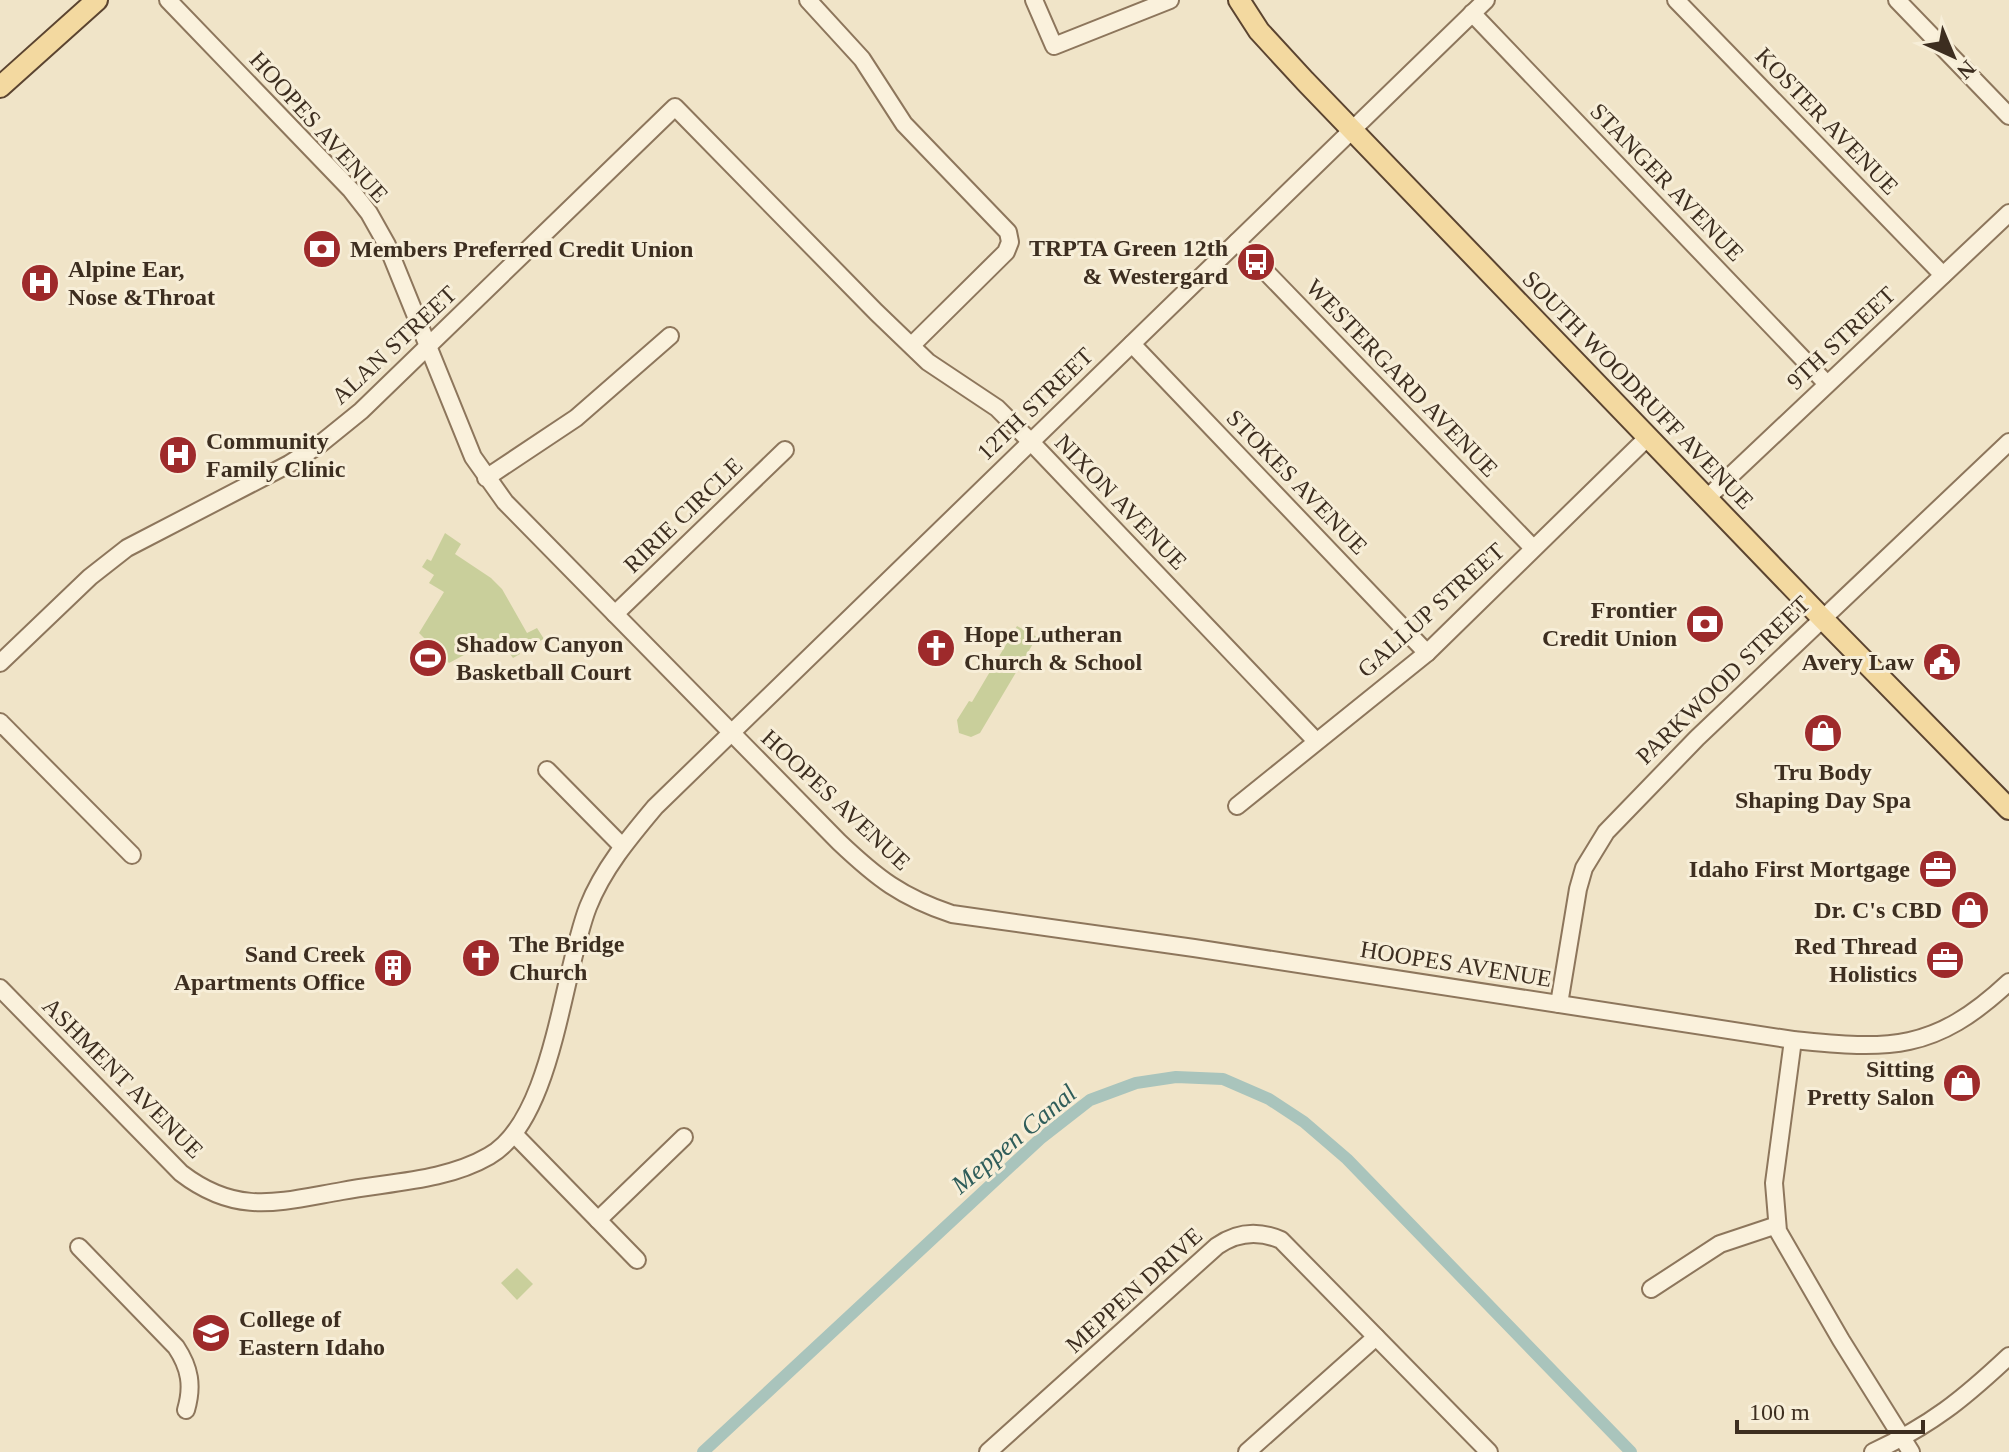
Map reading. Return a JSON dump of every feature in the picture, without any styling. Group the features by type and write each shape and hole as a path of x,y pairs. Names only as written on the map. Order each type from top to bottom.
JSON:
{"main road":[{"path":"0,87 97,0"},
{"name":"SOUTH WOODRUFF AVENUE","path":"1239,0 1259,31 1352,130 2009,809"}],"street":[{"name":"HOOPES AVENUE","path":"168,0 298,133 369,213 387,245 473,457 505,502 731,734 870,870 898,892 921,904 952,914 1793,1040 1861,1047 1923,1039 1981,1008 2009,982"},
{"path":"1034,0 1054,46 1170,0"},
{"name":"12TH STREET","path":"622,846 655,807 1486,0"},
{"name":"KOSTER AVENUE","path":"1676,0 1943,275"},
{"path":"1897,0 2009,116"},
{"path":"812,1 872,72 904,124 1008,232 1010,242 1006,252 912,345"},
{"name":"STANGER AVENUE","path":"1472,13 1827,384"},
{"name":"ALAN STREET","path":"0,663 88,578 127,548 289,464 319,445 361,411 675,107"},
{"name":"NIXON AVENUE","path":"675,107 876,312 950,378 997,408 1316,741"},
{"name":"9TH STREET","path":"1707,498 2009,213"},
{"name":"WESTERGARD AVENUE","path":"1237,242 1533,548"},
{"path":"486,478 576,418 670,336"},
{"name":"STOKES AVENUE","path":"1132,344 1427,653"},
{"name":"GALLUP STREET","path":"1237,806 1427,653 1647,438"},
{"name":"PARKWOOD STREET","path":"1559,1004 1578,889 1584,868 1606,832 1675,760 2009,442"},
{"name":"RIRIE CIRCLE","path":"615,614 785,450"},
{"path":"0,722 132,855"},
{"path":"547,770 622,846"},
{"name":"ASHMENT AVENUE","path":"0,988 181,1173 199,1187 228,1200 252,1204 422,1178 491,1156 515,1135 534,1102 588,907 622,846"},
{"path":"1793,1040 1774,1183 1777,1225 1785,1246 1906,1446"},
{"path":"515,1135 637,1260"},
{"path":"598,1220 684,1137"},
{"path":"1651,1289 1720,1244 1777,1225"},
{"name":"MEPPEN DRIVE","path":"988,1452 1217,1246 1231,1237 1253,1233 1268,1234 1281,1240 1489,1452"},
{"path":"79,1247 176,1347 184,1360 191,1385 186,1410"},
{"path":"1247,1452 1376,1337"},
{"path":"1873,1452 1906,1446 2009,1356"}],"green space":[{"path":"445,533 461,544 455,554 502,589 527,633 537,628 544,639 519,651 520,654 513,658 507,650 497,655 490,641 449,663 419,633 444,592 429,583 434,575 422,567 427,559 431,561"},
{"path":"1017,626 1037,637 980,733 971,737 959,733 957,720 969,701 972,702"},
{"name":"Shadow Canyon Basketball Court","path":"423,639 446,662 432,676 409,653"},
{"path":"517,1268 533,1284 517,1300 501,1283"}],"waterway":[{"name":"Meppen Canal","path":"703,1452 1040,1139 1090,1100 1136,1083 1176,1077 1223,1079 1269,1099 1304,1122 1347,1159 1631,1452"}],"place":[{"name":"Members Preferred Credit Union","path":"322,249"},
{"name":"TRPTA Green 12th & Westergard","path":"1256,262"},
{"name":"Alpine Ear, Nose &Throat","path":"40,283"},
{"name":"Community Family Clinic","path":"178,455"},
{"name":"Frontier Credit Union","path":"1705,624"},
{"name":"Hope Lutheran Church & School","path":"936,648"},
{"name":"Shadow Canyon Basketball Court","path":"428,658"},
{"name":"Avery Law","path":"1942,662"},
{"name":"Tru Body Shaping Day Spa","path":"1823,733"},
{"name":"Idaho First Mortgage","path":"1938,869"},
{"name":"Dr. C's CBD","path":"1970,910"},
{"name":"The Bridge Church","path":"481,958"},
{"name":"Red Thread Holistics","path":"1945,960"},
{"name":"Sand Creek Apartments Office","path":"393,968"},
{"name":"Sitting Pretty Salon","path":"1962,1083"},
{"name":"College of Eastern Idaho","path":"211,1333"}]}
